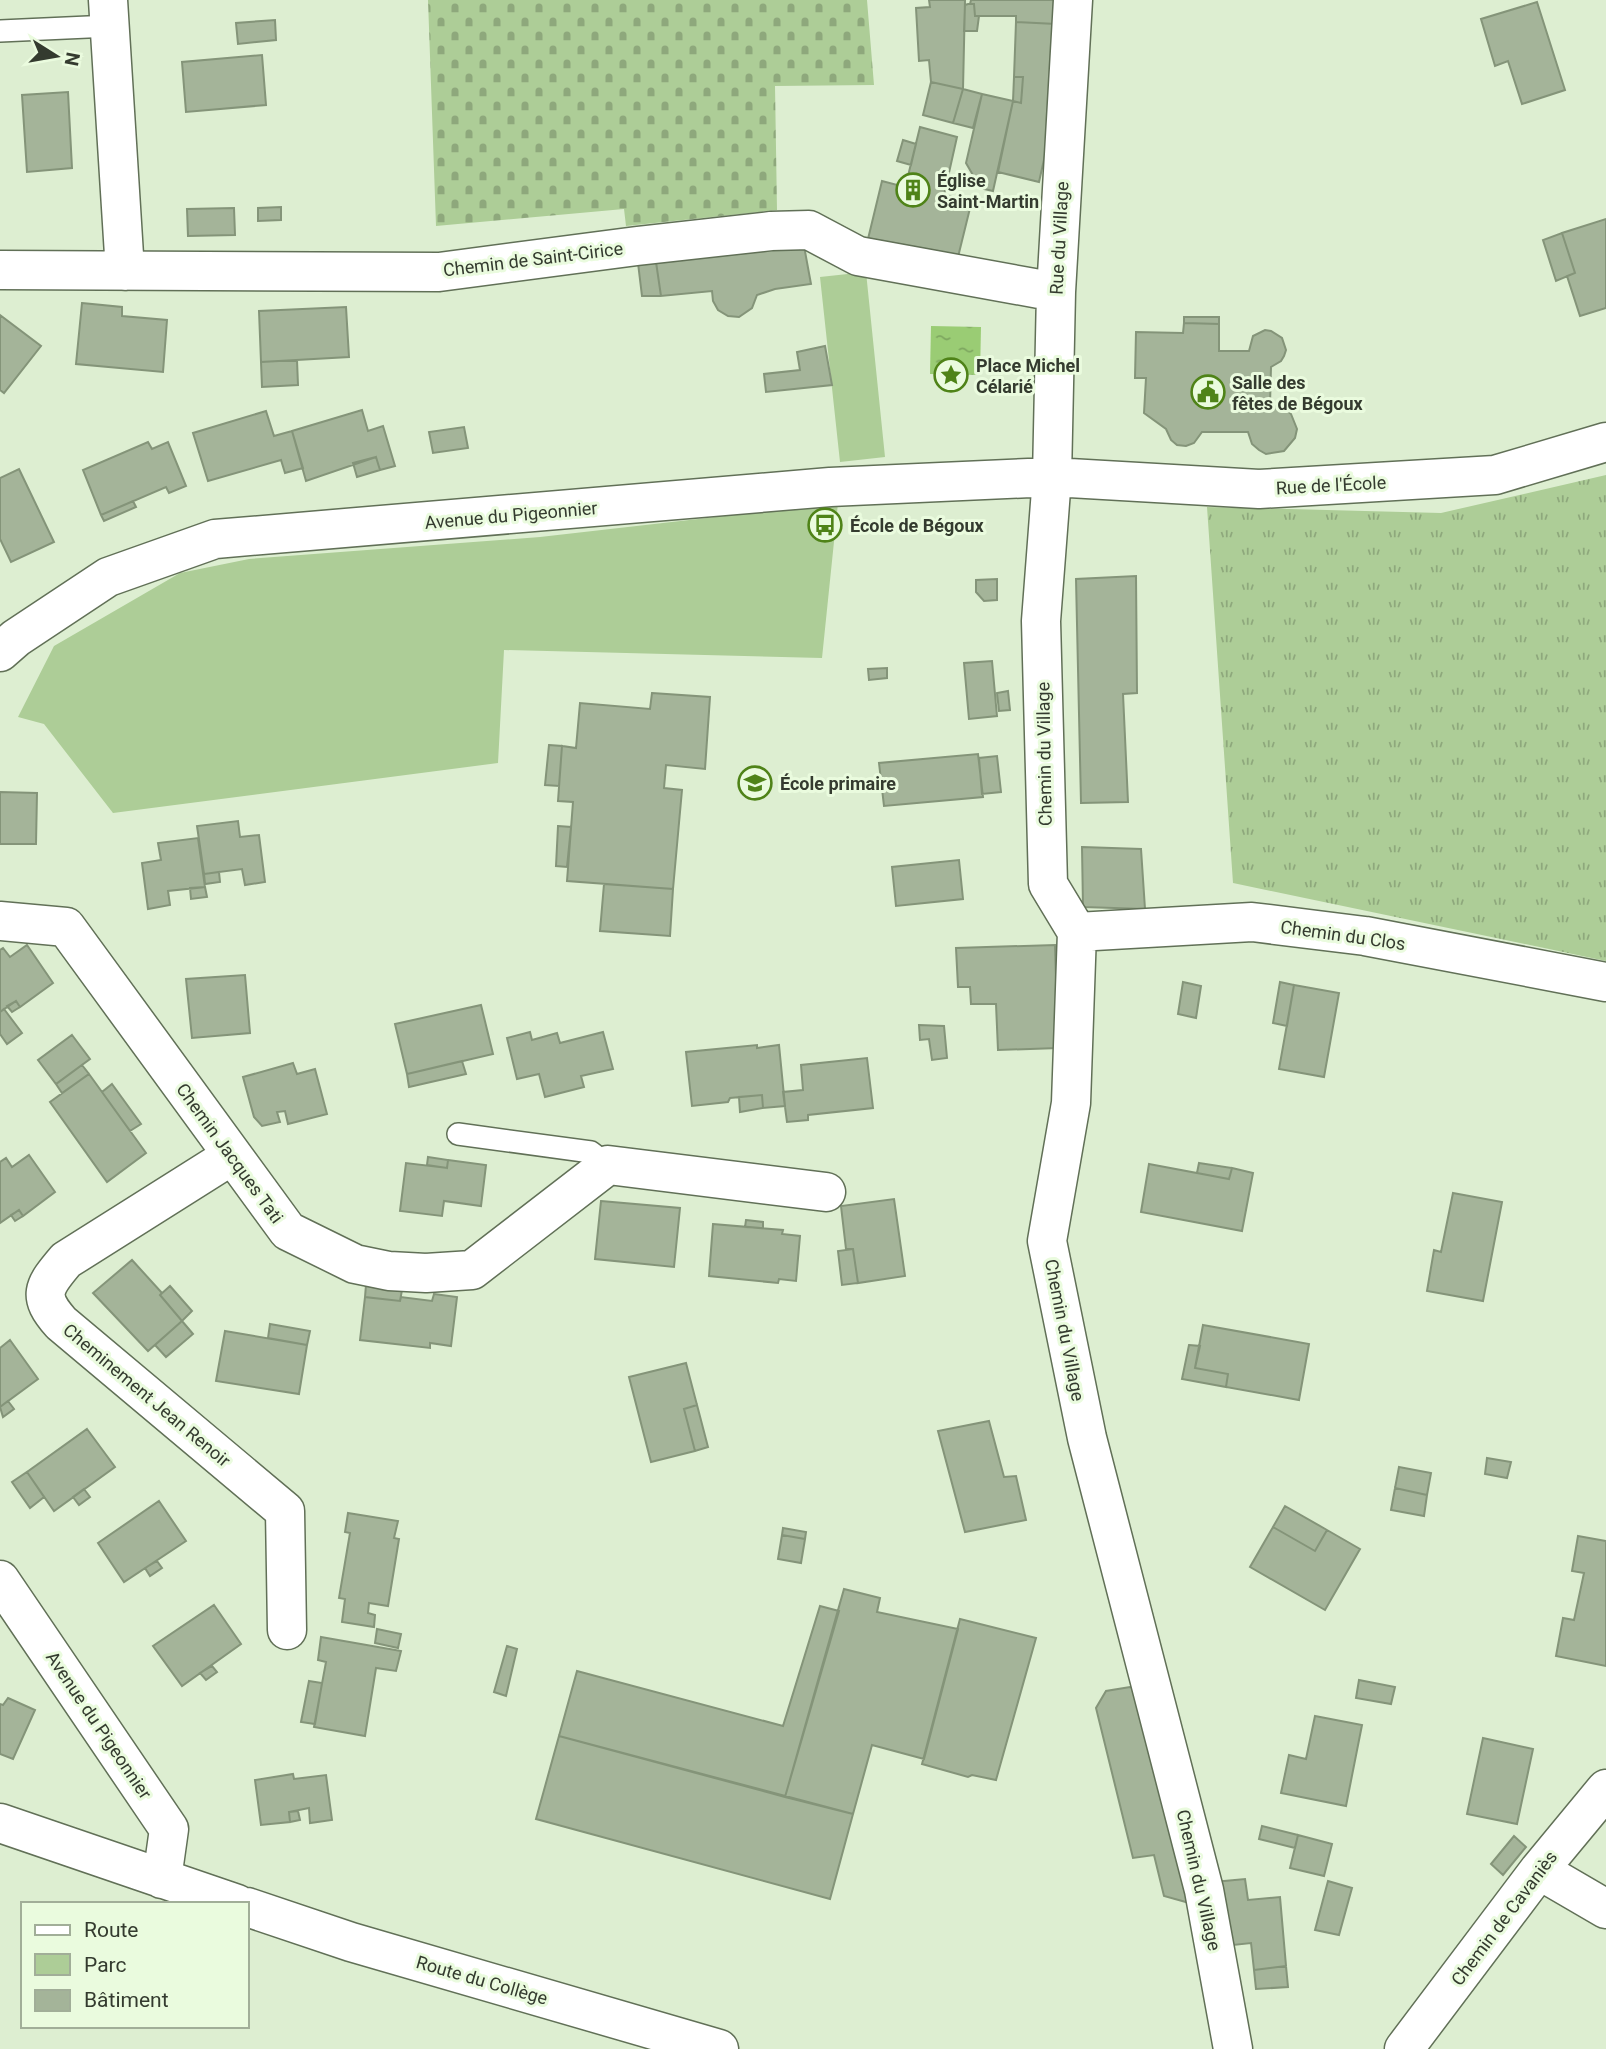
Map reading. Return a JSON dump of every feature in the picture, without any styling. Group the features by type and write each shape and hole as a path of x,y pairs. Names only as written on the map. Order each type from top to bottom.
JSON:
{"street":[{"name":"Rue du Village","path":"1052,477 1056,292 1073,0"},
{"path":"109,13 125,271"},
{"name":"Chemin de Saint-Cirice","path":"0,270 439,272 637,246 809,230 858,257 1056,292"},
{"name":"Rue de l'École","path":"1052,477 1259,489 1495,475 1606,442"},
{"name":"Avenue du Pigeonnier","path":"0,652 16,638 108,577 215,539 830,487 1052,477"},
{"name":"Chemin du Village","path":"1052,477 1041,621 1048,884 1077,932 1071,1103 1047,1241 1087,1438 1204,1890 1233,2049"},
{"name":"Chemin Jacques Tati","path":"0,921 66,927 288,1231 355,1264 389,1271 426,1273 472,1270 608,1165"},
{"name":"Chemin du Clos","path":"1077,932 1252,922 1365,936 1606,982"},
{"name":"Cheminement Jean Renoir","path":"231,1156 66,1260 49,1280 44,1297 48,1308 61,1324 285,1511 287,1630"},
{"path":"608,1165 826,1192"},
{"name":"Avenue du Pigeonnier","path":"0,1580 169,1829 162,1879"},
{"name":"Chemin de Cavaniès","path":"1404,2049 1539,1870 1606,1789"},
{"path":"0,1823 231,1902"},
{"path":"1539,1870 1606,1909"},
{"name":"Route du Collège","path":"248,1907 351,1942 719,2049"}],"lane":[{"path":"0,32 109,13"},
{"path":"458,1134 591,1152 608,1165"}],"green space":[{"path":"428,0 867,0 874,85 775,86 777,210 626,226 624,209 436,226"},
{"path":"866,272 885,457 840,462 820,277"},
{"path":"1606,475 1606,961 1233,883 1207,507 1441,513"},
{"path":"838,503 822,658 504,650 498,763 113,813 44,724 18,717 54,646 180,573 249,559 540,537"}],"water":[{"path":"931,326 981,327 980,375 930,374"}],"building":[{"path":"929,0 965,0 963,89 931,82 929,60 919,61 916,8 930,7"},
{"path":"971,0 1057,0 1056,24 1016,22 1016,16 975,16"},
{"path":"1537,2 1565,90 1522,104 1508,61 1495,66 1481,19"},
{"path":"974,4 975,16 979,16 977,31 964,31 965,5"},
{"path":"275,20 276,40 238,44 236,23"},
{"path":"1016,22 1056,24 1055,110 1039,182 998,172 1013,101 1021,103 1023,77 1014,77"},
{"path":"262,55 266,105 186,112 182,62"},
{"path":"1014,77 1023,77 1021,103 1013,101"},
{"path":"931,82 963,89 953,123 923,115"},
{"path":"963,89 982,94 973,128 953,123"},
{"path":"68,92 72,168 27,172 22,95"},
{"path":"982,94 1013,101 993,191 984,189 986,180 974,177 966,163"},
{"name":"Église Saint-Martin","path":"920,127 957,137 944,195 972,200 958,257 868,239 882,181 897,185 908,176"},
{"path":"903,140 916,144 911,165 897,161"},
{"path":"281,207 281,220 258,221 258,208"},
{"path":"234,208 235,235 188,236 187,209"},
{"path":"1606,219 1606,308 1580,316 1567,276 1575,273 1562,233"},
{"path":"1562,233 1575,273 1556,281 1543,240"},
{"path":"804,246 811,284 775,289 757,295 752,308 739,317 728,316 718,310 712,291 661,296 656,262"},
{"path":"656,262 661,296 642,296 638,263"},
{"path":"82,303 122,307 122,316 167,320 163,372 76,364"},
{"path":"346,307 349,357 261,362 259,311"},
{"path":"0,315 41,346 4,393 0,390"},
{"path":"1184,317 1219,317 1219,324 1184,323"},
{"name":"Salle des fêtes de Bégoux","path":"1184,323 1219,324 1219,351 1249,351 1253,336 1265,330 1282,338 1286,350 1281,361 1271,367 1270,405 1284,408 1291,414 1297,429 1295,438 1284,451 1266,454 1252,444 1248,432 1202,432 1194,443 1177,445 1171,440 1166,429 1144,413 1146,378 1135,378 1136,332 1183,333"},
{"path":"825,346 832,385 766,392 764,374 800,370 797,352"},
{"path":"297,360 298,385 262,387 261,362"},
{"path":"362,410 368,431 383,426 395,466 380,470 376,457 306,481 292,431"},
{"path":"266,411 274,436 292,431 303,468 285,473 281,460 208,481 193,433"},
{"path":"464,427 468,448 433,453 429,432"},
{"path":"148,442 152,449 168,442 186,486 169,493 166,487 101,515 83,470"},
{"path":"376,457 380,470 357,477 353,463"},
{"path":"19,469 54,542 11,562 0,539 0,478"},
{"path":"133,501 136,507 104,521 101,515"},
{"path":"1136,576 1137,693 1123,694 1128,802 1081,803 1076,579"},
{"path":"997,579 997,600 984,601 976,592 976,580"},
{"path":"992,661 997,716 969,719 964,663"},
{"path":"887,668 887,678 869,680 868,669"},
{"path":"1008,691 1010,710 999,711 997,693"},
{"path":"652,693 710,697 705,769 666,765 664,788 682,790 673,889 567,881 573,802 558,801 562,746 576,748 580,703 650,709"},
{"path":"549,745 562,746 559,786 545,785"},
{"path":"978,754 983,797 884,806 879,763"},
{"path":"997,756 1001,792 982,794 979,758"},
{"path":"0,792 37,793 36,844 0,844"},
{"path":"238,821 240,837 259,835 265,882 245,885 242,869 204,874 197,826"},
{"path":"558,826 571,827 567,867 556,866"},
{"path":"198,838 205,887 168,891 170,905 148,909 142,863 161,860 158,843"},
{"path":"1082,847 1141,849 1145,909 1083,907"},
{"path":"959,860 963,899 896,906 892,867"},
{"path":"219,872 220,882 205,884 204,874"},
{"path":"604,884 673,889 670,936 600,931"},
{"path":"205,887 207,897 191,899 190,888"},
{"path":"27,945 53,983 20,1007 16,1001 0,1012 0,950 3,948 10,957"},
{"path":"1055,945 1058,1048 998,1050 996,1004 971,1004 970,987 958,987 956,948"},
{"path":"245,975 250,1033 192,1038 186,979"},
{"path":"1183,982 1201,986 1196,1018 1178,1014"},
{"path":"1280,982 1294,985 1287,1026 1273,1023"},
{"path":"1294,985 1339,993 1324,1077 1279,1069"},
{"path":"16,1001 20,1007 12,1012 7,1006"},
{"path":"481,1005 493,1054 407,1074 395,1024"},
{"path":"4,1009 22,1033 7,1044 0,1034 0,1012"},
{"path":"919,1025 944,1026 947,1058 932,1060 929,1039 920,1040"},
{"path":"530,1032 532,1040 557,1033 560,1043 603,1032 613,1069 581,1076 584,1087 545,1097 539,1074 517,1079 507,1038"},
{"path":"72,1035 90,1059 56,1084 38,1060"},
{"path":"757,1045 757,1048 779,1045 785,1106 763,1108 762,1095 692,1106 686,1052"},
{"path":"867,1058 873,1108 808,1115 808,1120 787,1122 783,1092 803,1090 801,1065"},
{"path":"462,1061 466,1074 409,1087 407,1074"},
{"path":"293,1063 297,1074 315,1069 327,1114 288,1124 285,1111 277,1112 280,1122 262,1126 254,1117 243,1077"},
{"path":"82,1065 89,1074 62,1093 56,1084"},
{"path":"89,1074 146,1153 107,1182 50,1102"},
{"path":"112,1084 141,1124 130,1131 102,1092"},
{"path":"762,1095 763,1108 740,1112 739,1097"},
{"path":"29,1155 55,1192 23,1216 19,1210 0,1223 0,1162 6,1158 12,1167"},
{"path":"428,1157 448,1160 447,1168 427,1165"},
{"path":"448,1160 486,1165 481,1206 444,1201 442,1216 400,1211 406,1163 447,1168"},
{"path":"1199,1163 1232,1168 1229,1179 1197,1173"},
{"path":"1149,1164 1229,1179 1232,1168 1253,1173 1242,1231 1141,1212"},
{"path":"1453,1193 1502,1202 1483,1301 1427,1291 1434,1250 1441,1252"},
{"path":"894,1199 905,1276 858,1283 853,1249 846,1249 841,1206"},
{"path":"601,1201 680,1208 674,1267 595,1259"},
{"path":"19,1210 23,1216 15,1221 11,1215"},
{"path":"746,1220 763,1222 763,1228 745,1227"},
{"path":"713,1224 783,1230 782,1234 800,1236 796,1281 779,1279 778,1283 709,1276"},
{"path":"853,1249 858,1283 842,1285 838,1251"},
{"path":"132,1260 162,1293 160,1295 182,1321 148,1351 93,1293"},
{"path":"366,1285 402,1290 400,1301 365,1297"},
{"path":"170,1286 192,1311 182,1321 160,1295"},
{"path":"434,1294 457,1297 451,1346 430,1343 430,1348 360,1340 365,1297 400,1301 401,1297 432,1301"},
{"path":"182,1321 193,1334 166,1357 155,1345"},
{"path":"270,1324 310,1331 307,1345 268,1338"},
{"path":"1203,1325 1309,1344 1299,1400 1226,1387 1228,1374 1195,1368"},
{"path":"225,1331 307,1345 299,1394 216,1381"},
{"path":"10,1340 38,1379 0,1407 0,1348"},
{"path":"1189,1345 1200,1346 1195,1368 1228,1374 1226,1387 1182,1379"},
{"path":"686,1363 697,1405 684,1409 695,1451 651,1462 629,1377"},
{"path":"8,1401 14,1409 3,1417 0,1407"},
{"path":"697,1405 708,1447 695,1451 684,1409"},
{"path":"989,1421 1004,1477 1016,1476 1026,1520 965,1532 938,1431"},
{"path":"87,1429 115,1467 54,1511 27,1472"},
{"path":"1487,1458 1511,1462 1507,1478 1485,1474"},
{"path":"1399,1467 1431,1473 1427,1495 1395,1488"},
{"path":"27,1472 44,1497 30,1508 12,1482"},
{"path":"1395,1488 1427,1495 1424,1516 1391,1510"},
{"path":"84,1489 90,1497 79,1505 73,1497"},
{"path":"159,1501 186,1541 124,1582 98,1543"},
{"path":"1285,1506 1327,1530 1315,1551 1273,1527"},
{"path":"348,1513 398,1521 394,1538 399,1539 388,1606 369,1603 368,1613 375,1615 374,1627 342,1622 345,1599 339,1598 350,1533 345,1532"},
{"path":"1273,1527 1315,1551 1327,1530 1360,1549 1325,1610 1250,1567"},
{"path":"783,1528 806,1532 805,1539 782,1535"},
{"path":"782,1535 805,1539 801,1563 778,1559"},
{"path":"1578,1536 1606,1541 1606,1666 1556,1656 1563,1618 1574,1620 1584,1573 1572,1571"},
{"path":"157,1561 162,1568 150,1576 145,1568"},
{"path":"844,1589 880,1598 877,1612 958,1629 924,1759 872,1745 853,1814 785,1797"},
{"path":"214,1605 241,1644 182,1686 153,1646"},
{"path":"820,1606 839,1611 785,1797 559,1736 577,1671 783,1726"},
{"path":"960,1619 1036,1638 996,1780 972,1775 968,1777 922,1764"},
{"path":"377,1629 401,1634 398,1648 375,1643"},
{"path":"321,1637 401,1651 396,1671 376,1668 365,1736 314,1727 326,1662 318,1660"},
{"path":"507,1646 517,1649 506,1696 494,1692"},
{"path":"212,1666 217,1672 206,1680 200,1673"},
{"path":"1359,1680 1395,1687 1391,1704 1356,1698"},
{"path":"309,1681 322,1683 315,1724 301,1722"},
{"path":"1130,1687 1145,1691 1193,1904 1164,1896 1154,1855 1133,1858 1096,1708 1106,1691"},
{"path":"8,1698 35,1710 13,1759 0,1754 0,1704 3,1705"},
{"path":"1315,1716 1362,1725 1346,1806 1281,1793 1289,1755 1306,1759"},
{"path":"559,1736 853,1814 830,1899 536,1819"},
{"path":"1483,1738 1533,1749 1517,1824 1467,1814"},
{"path":"293,1774 294,1779 326,1775 332,1820 310,1823 309,1808 289,1812 290,1822 261,1825 255,1780"},
{"path":"298,1811 300,1820 290,1822 289,1812"},
{"path":"1262,1826 1298,1835 1295,1848 1259,1839"},
{"path":"1298,1835 1332,1844 1324,1876 1290,1868"},
{"path":"1514,1836 1526,1847 1503,1875 1491,1864"},
{"path":"1245,1879 1248,1900 1280,1897 1286,1966 1254,1970 1251,1943 1224,1946 1214,1882"},
{"path":"1328,1881 1352,1888 1339,1935 1315,1930"},
{"path":"1286,1966 1288,1987 1256,1989 1254,1970"}],"place":[{"name":"Église Saint-Martin","path":"913,190"},
{"name":"Place Michel Célarié","path":"951,375"},
{"name":"Salle des fêtes de Bégoux","path":"1208,392"},
{"name":"École de Bégoux","path":"825,525"},
{"name":"École primaire","path":"755,783"}]}
